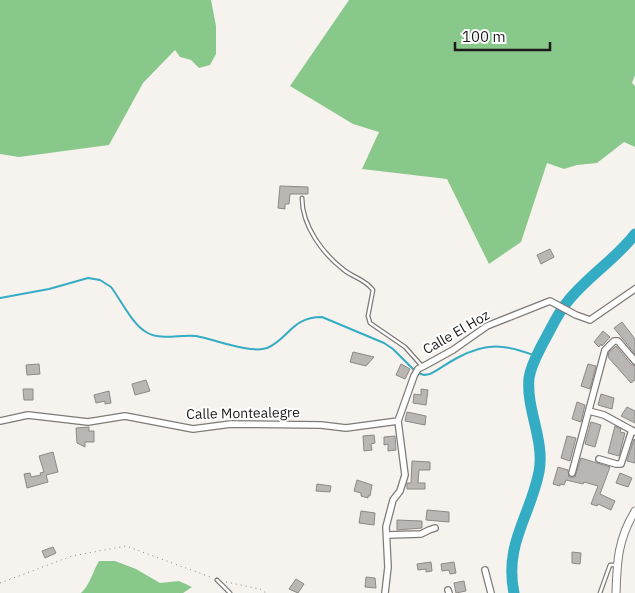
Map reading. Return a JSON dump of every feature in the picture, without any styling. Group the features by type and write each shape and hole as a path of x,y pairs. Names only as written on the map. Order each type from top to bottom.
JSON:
{"street":[{"name":"Calle El Hoz","path":"385,593 388,566 386,527 393,500 400,491 405,475 398,421 414,376 420,368 453,350 487,326 550,301 590,320 635,289"},
{"path":"572,473 605,350 614,341 618,342 635,361"},
{"path":"589,411 604,416 633,431 621,464 599,459"},
{"name":"Calle Montealegre","path":"0,421 28,415 88,422 125,416 193,429 231,424 321,425 346,428 398,421"},
{"path":"616,593 618,552 624,532 635,511"},
{"path":"387,535 420,534 435,528"},
{"path":"485,570 491,593"}],"lane":[{"path":"302,198 306,221 331,260 345,272 366,282 373,290 368,316 370,323 405,347 420,368"},
{"path":"600,593 610,565 617,565"},
{"path":"217,580 230,593"}],"path":[{"path":"0,583 72,556 126,546 217,580 260,589 266,593"}],"green space":[{"path":"0,0 211,0 216,26 216,54 210,65 199,68 191,60 180,57 175,50 143,83 109,145 19,157 0,154"},
{"path":"349,0 635,0 635,75 632,83 635,86 635,147 624,142 597,163 577,165 564,169 547,163 521,242 489,264 447,179 362,169 379,132 353,124 290,86"},
{"path":"99,561 115,561 136,569 160,583 179,581 192,587 183,593 81,593 89,582"}],"building":[{"path":"280,186 308,187 308,194 290,194 289,204 285,204 285,209 278,208"},
{"path":"550,249 554,257 541,264 537,255"},
{"path":"622,322 635,339 635,354 614,328"},
{"path":"603,331 610,337 599,347 594,342"},
{"path":"616,346 631,364 635,366 635,380 631,383 608,357 609,352"},
{"path":"353,352 374,357 366,366 350,362"},
{"path":"39,364 40,374 27,375 26,365"},
{"path":"401,364 410,369 405,379 396,375"},
{"path":"588,364 596,366 590,389 581,386"},
{"path":"146,380 150,391 135,395 132,384"},
{"path":"23,389 33,389 33,400 24,400"},
{"path":"421,389 428,390 426,405 413,403 414,394 421,395"},
{"path":"109,391 111,403 105,404 105,401 96,403 94,395"},
{"path":"601,394 614,398 612,409 598,405"},
{"path":"577,402 585,405 581,422 572,419"},
{"path":"627,407 635,411 635,423 621,416"},
{"path":"407,412 426,416 425,425 405,421"},
{"path":"591,422 601,425 595,447 585,444"},
{"path":"615,426 621,429 620,432 625,433 619,456 608,453"},
{"path":"89,427 89,431 94,431 94,442 85,442 85,447 77,443 76,428"},
{"path":"374,435 375,443 371,444 372,450 364,451 363,436"},
{"path":"395,436 396,450 388,451 388,444 384,445 384,437"},
{"path":"567,436 576,438 570,461 561,458"},
{"path":"635,440 635,463 627,461"},
{"path":"53,452 58,472 46,475 48,482 27,488 24,474 30,473 31,477 41,475 40,473 44,472 39,456"},
{"path":"581,458 610,467 600,494 615,501 611,510 598,504 597,506 591,504 598,486 566,480 564,485 553,484 558,467 568,470 569,477 575,477"},
{"path":"412,461 430,462 430,470 419,470 418,483 425,483 425,489 407,489 407,483 411,483"},
{"path":"620,473 632,478 628,487 616,483"},
{"path":"357,480 372,485 368,498 354,491"},
{"path":"317,484 331,486 330,492 316,491"},
{"path":"427,510 449,512 449,522 426,520"},
{"path":"361,511 375,513 374,525 359,523"},
{"path":"397,520 422,521 422,528 397,530"},
{"path":"53,547 56,553 45,558 42,551"},
{"path":"572,552 581,553 580,564 572,563"},
{"path":"431,562 432,571 426,572 426,569 418,570 417,564"},
{"path":"454,562 456,573 450,574 449,570 442,571 441,564"},
{"path":"366,577 375,578 376,588 365,587"},
{"path":"296,579 304,584 298,593 289,589"},
{"path":"464,581 466,591 456,593 454,583"}],"waterway":[{"path":"514,593 512,560 519,531 535,488 540,460 540,448 530,402 529,378 531,369 557,316 564,306 635,234"},
{"path":"0,298 49,289 88,278 100,280 111,287 136,323 152,335 164,337 196,336 251,349 267,348 281,339 297,324 312,318 322,317 384,343 393,349 414,370"},
{"path":"418,373 430,374 467,353 487,347 505,347 536,356"}]}
